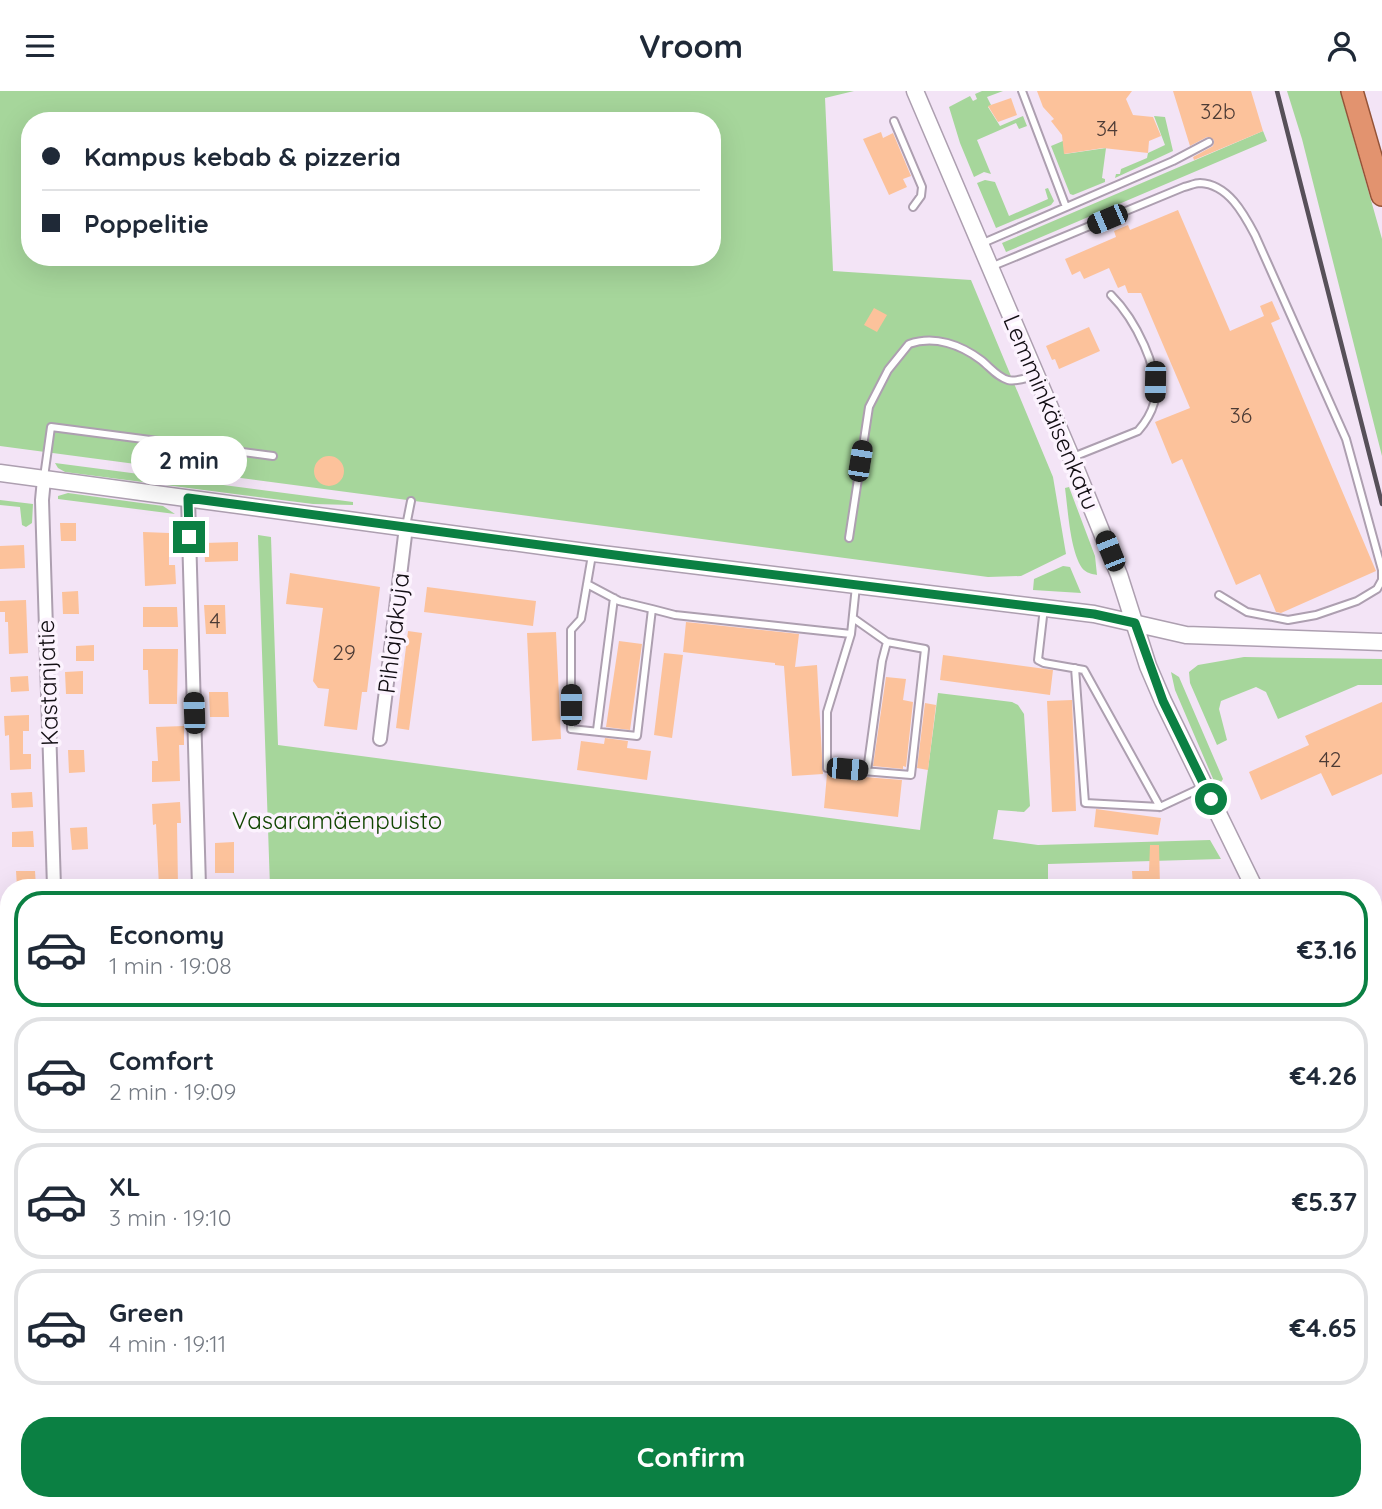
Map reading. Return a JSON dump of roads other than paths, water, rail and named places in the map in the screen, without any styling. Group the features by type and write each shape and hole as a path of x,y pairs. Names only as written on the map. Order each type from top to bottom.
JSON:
{"highway":[{"path":"1352,91 1382,195"}],"street":[{"name":"Lemminkäisenkatu","path":"915,91 1072,457 1119,575 1163,701 1250,879"},
{"path":"0,473 593,553 1094,614 1186,635 1382,642"},
{"name":"Kastanjatie","path":"44,479 41,501 54,879"},
{"path":"188,498 198,879"},
{"name":"Pihlajakuja","path":"380,739 406,527"}],"lane":[{"path":"1022,91 1066,207"},
{"path":"894,121 922,187 921,196 913,207"},
{"path":"981,244 1173,161 1209,142"},
{"path":"991,267 1184,187 1200,183 1225,194 1240,208 1255,235 1346,439 1382,570 1382,580 1377,589 1357,601 1316,615 1287,619 1247,612 1219,595"},
{"path":"1072,457 1138,432 1155,401 1155,382 1140,337 1122,306 1111,296"},
{"path":"849,538 869,407 888,370 909,344 935,341 957,345 1007,380 1037,376"},
{"path":"44,479 51,427 273,456"},
{"path":"406,527 411,501"},
{"path":"593,553 581,619 571,630 571,730 597,730 637,736 652,610"},
{"path":"587,584 614,598 675,615 851,634"},
{"path":"853,618 887,642 925,649 911,775 827,768 827,712 851,634 856,586"},
{"path":"597,730 614,598"},
{"path":"1044,608 1038,660 1084,670 1160,807"},
{"path":"867,771 887,642"},
{"path":"1075,668 1085,803 1160,807 1205,786"}],"railway":[{"path":"1277,91 1382,504"}],"park label":[{"name":"Vasaramäenpuisto","path":"337,820"}]}
